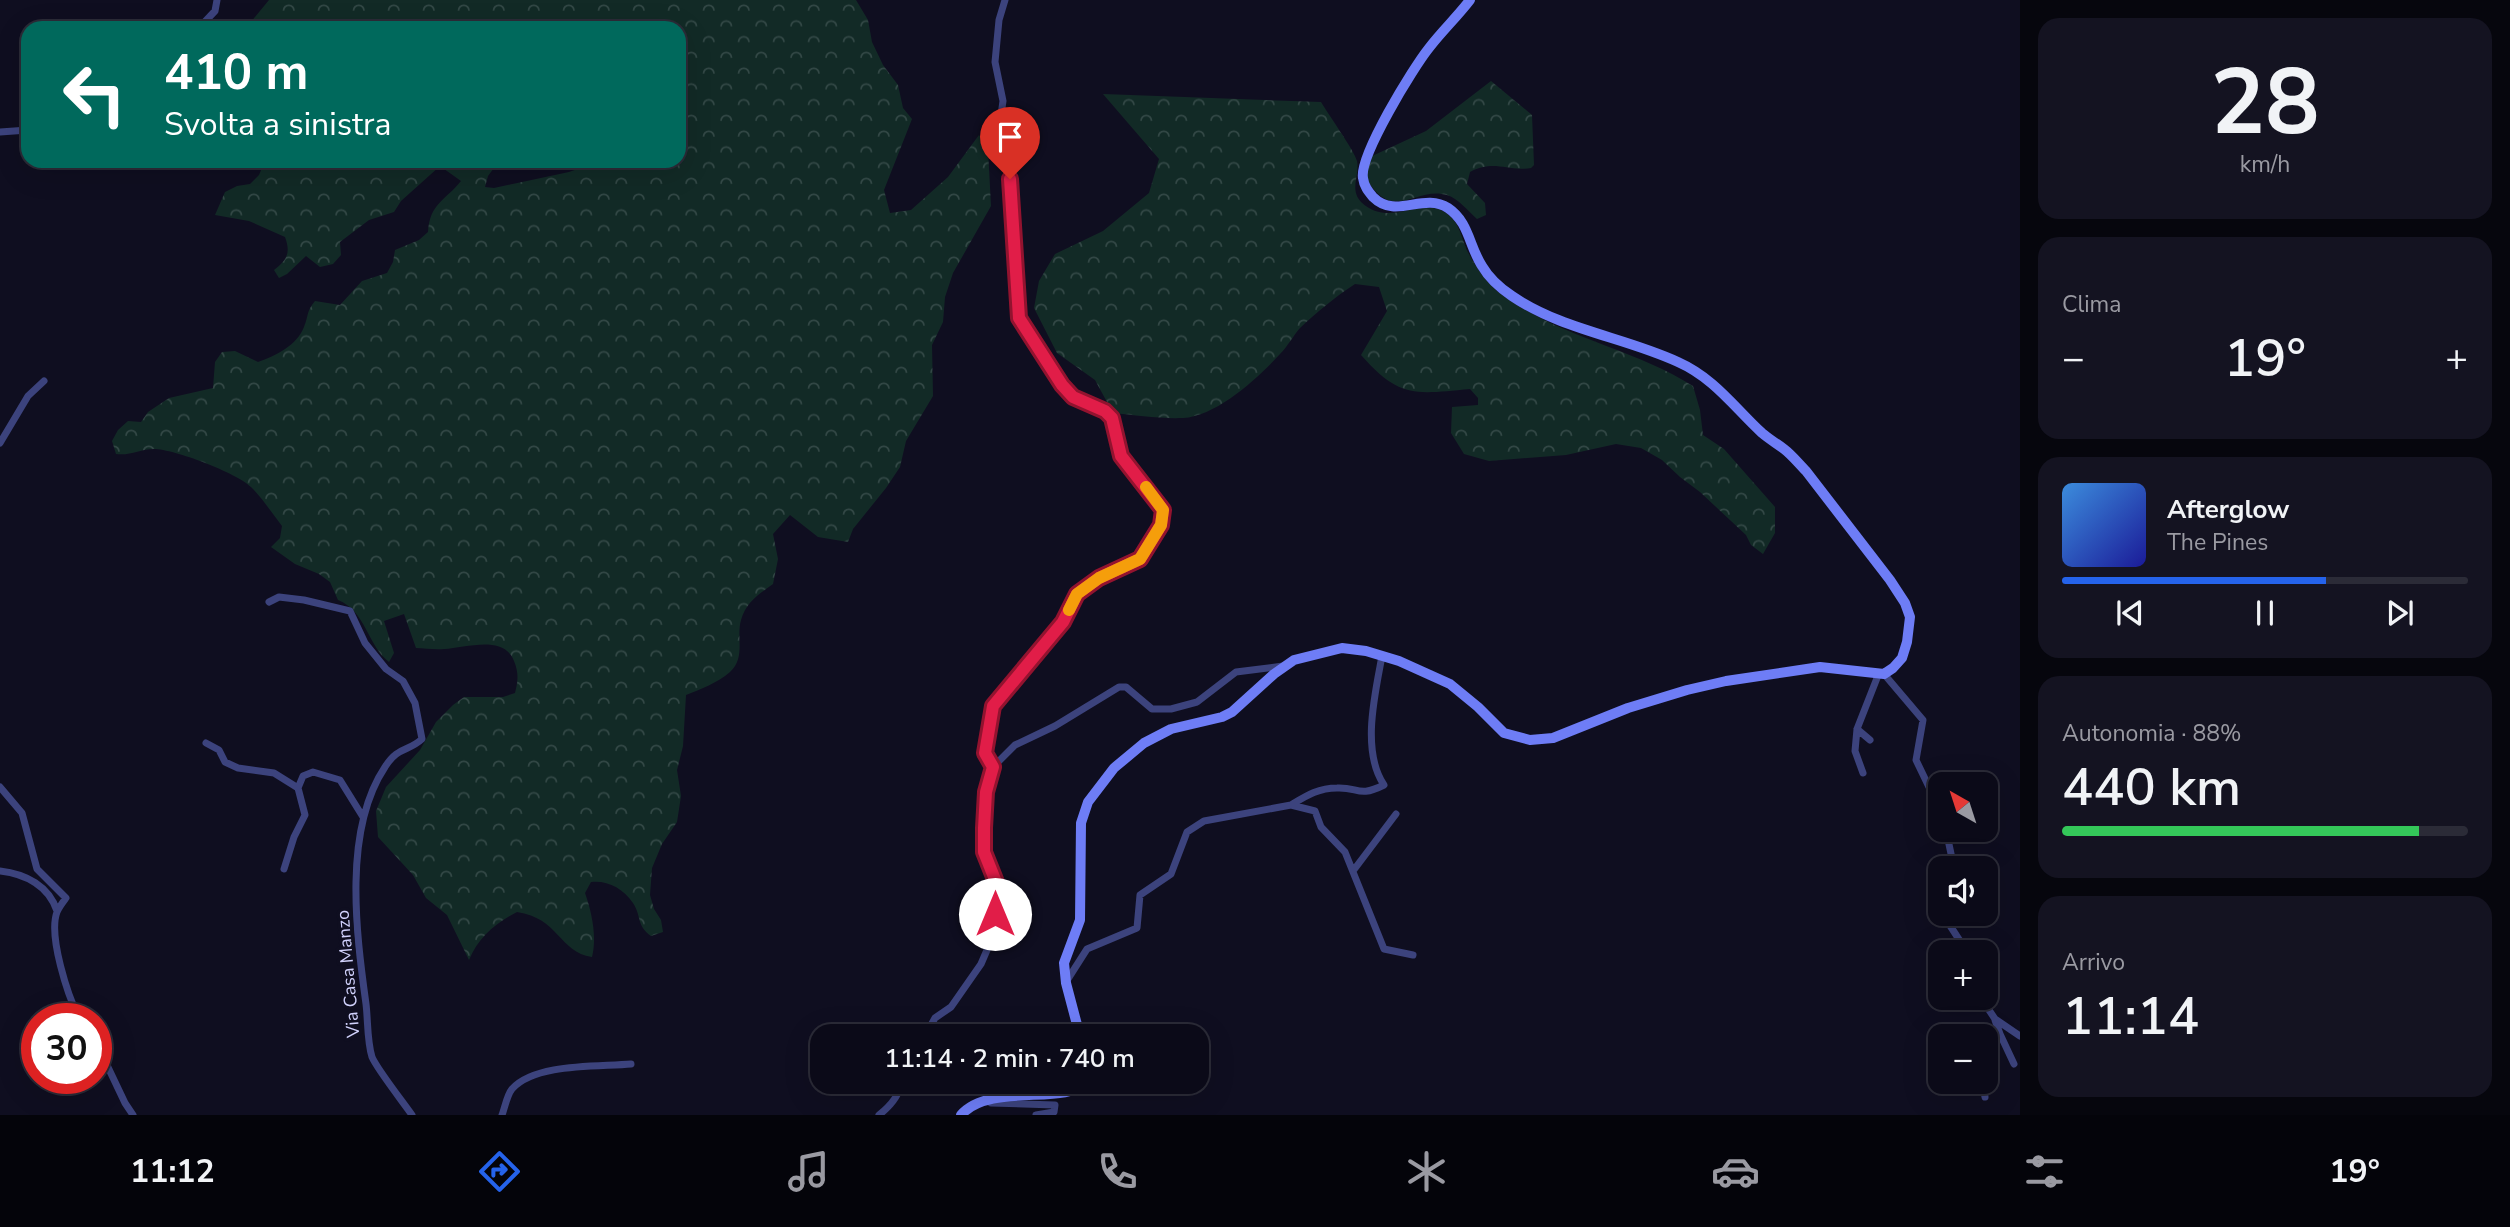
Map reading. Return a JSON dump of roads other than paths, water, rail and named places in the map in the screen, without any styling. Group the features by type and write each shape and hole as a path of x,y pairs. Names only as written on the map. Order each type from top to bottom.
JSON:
{"street":[{"path":"206,21 215,11 217,0"},
{"path":"993,767 985,753 993,706 1063,622 1077,594 1099,578 1140,559 1161,525 1163,510 1121,456 1112,418 1105,411 1073,397 1062,385 1019,318 1012,196 1008,161 999,129 1003,101 995,62 999,20 1005,0"},
{"path":"932,1024 935,1018 951,1007 981,964 987,950 996,898 993,874 984,852 986,792 993,767 1015,745 1055,726 1119,687 1130,690 1152,709 1171,709 1197,702 1236,673 1284,666 1342,648 1366,651 1415,667 1450,684 1504,733 1530,740 1553,738 1628,708 1726,681 1820,667 1881,673 1897,665 1902,658 1910,617 1905,603 1890,580 1790,454 1750,422 1705,376 1677,361 1560,320 1513,296 1499,286 1481,265 1467,228 1447,207 1424,203 1391,207 1370,194 1362,176 1367,153 1427,49 1471,0"},
{"path":"0,132 21,130"},
{"path":"0,443 28,396 44,381"},
{"name":"Via Casa Manzo","path":"268,602 278,597 350,611 365,643 386,670 403,681 415,703 422,739 415,745 400,749 385,766 368,799 363,817 358,864 357,907 373,1058 412,1115"},
{"path":"1292,806 1314,791 1339,787 1357,793 1373,791 1384,785 1378,776 1372,753 1373,703 1382,656"},
{"path":"1077,1024 1066,983 1064,963 1081,913 1081,823 1088,802 1114,768 1144,743 1171,729 1222,717 1232,712 1284,666"},
{"path":"1863,773 1855,751 1857,729 1881,673"},
{"path":"1881,673 1923,720 1916,760 1928,785"},
{"path":"1857,729 1870,740"},
{"path":"206,743 219,750 225,762 238,768 274,773 298,788"},
{"path":"284,869 294,837 305,815 298,788 303,776 313,772 340,779 363,817"},
{"path":"0,787 22,813 37,869 66,898 57,911"},
{"path":"1066,983 1087,949 1137,929 1140,895 1171,874 1186,832 1205,821 1292,806 1315,811 1321,827 1345,852 1384,949 1413,955"},
{"path":"1353,871 1396,814"},
{"path":"0,872 19,874 35,882 53,898 57,911 56,942 74,1003"},
{"path":"1988,1010 2014,1064"},
{"path":"1994,1019 2020,1037"},
{"path":"502,1115 511,1090 524,1080 545,1071 631,1064"},
{"path":"112,1076 133,1115"},
{"path":"879,1115 897,1094"},
{"path":"961,1115 972,1105 1012,1095 1031,1094"},
{"path":"980,1103 1055,1105 1054,1112 1036,1115"}]}
